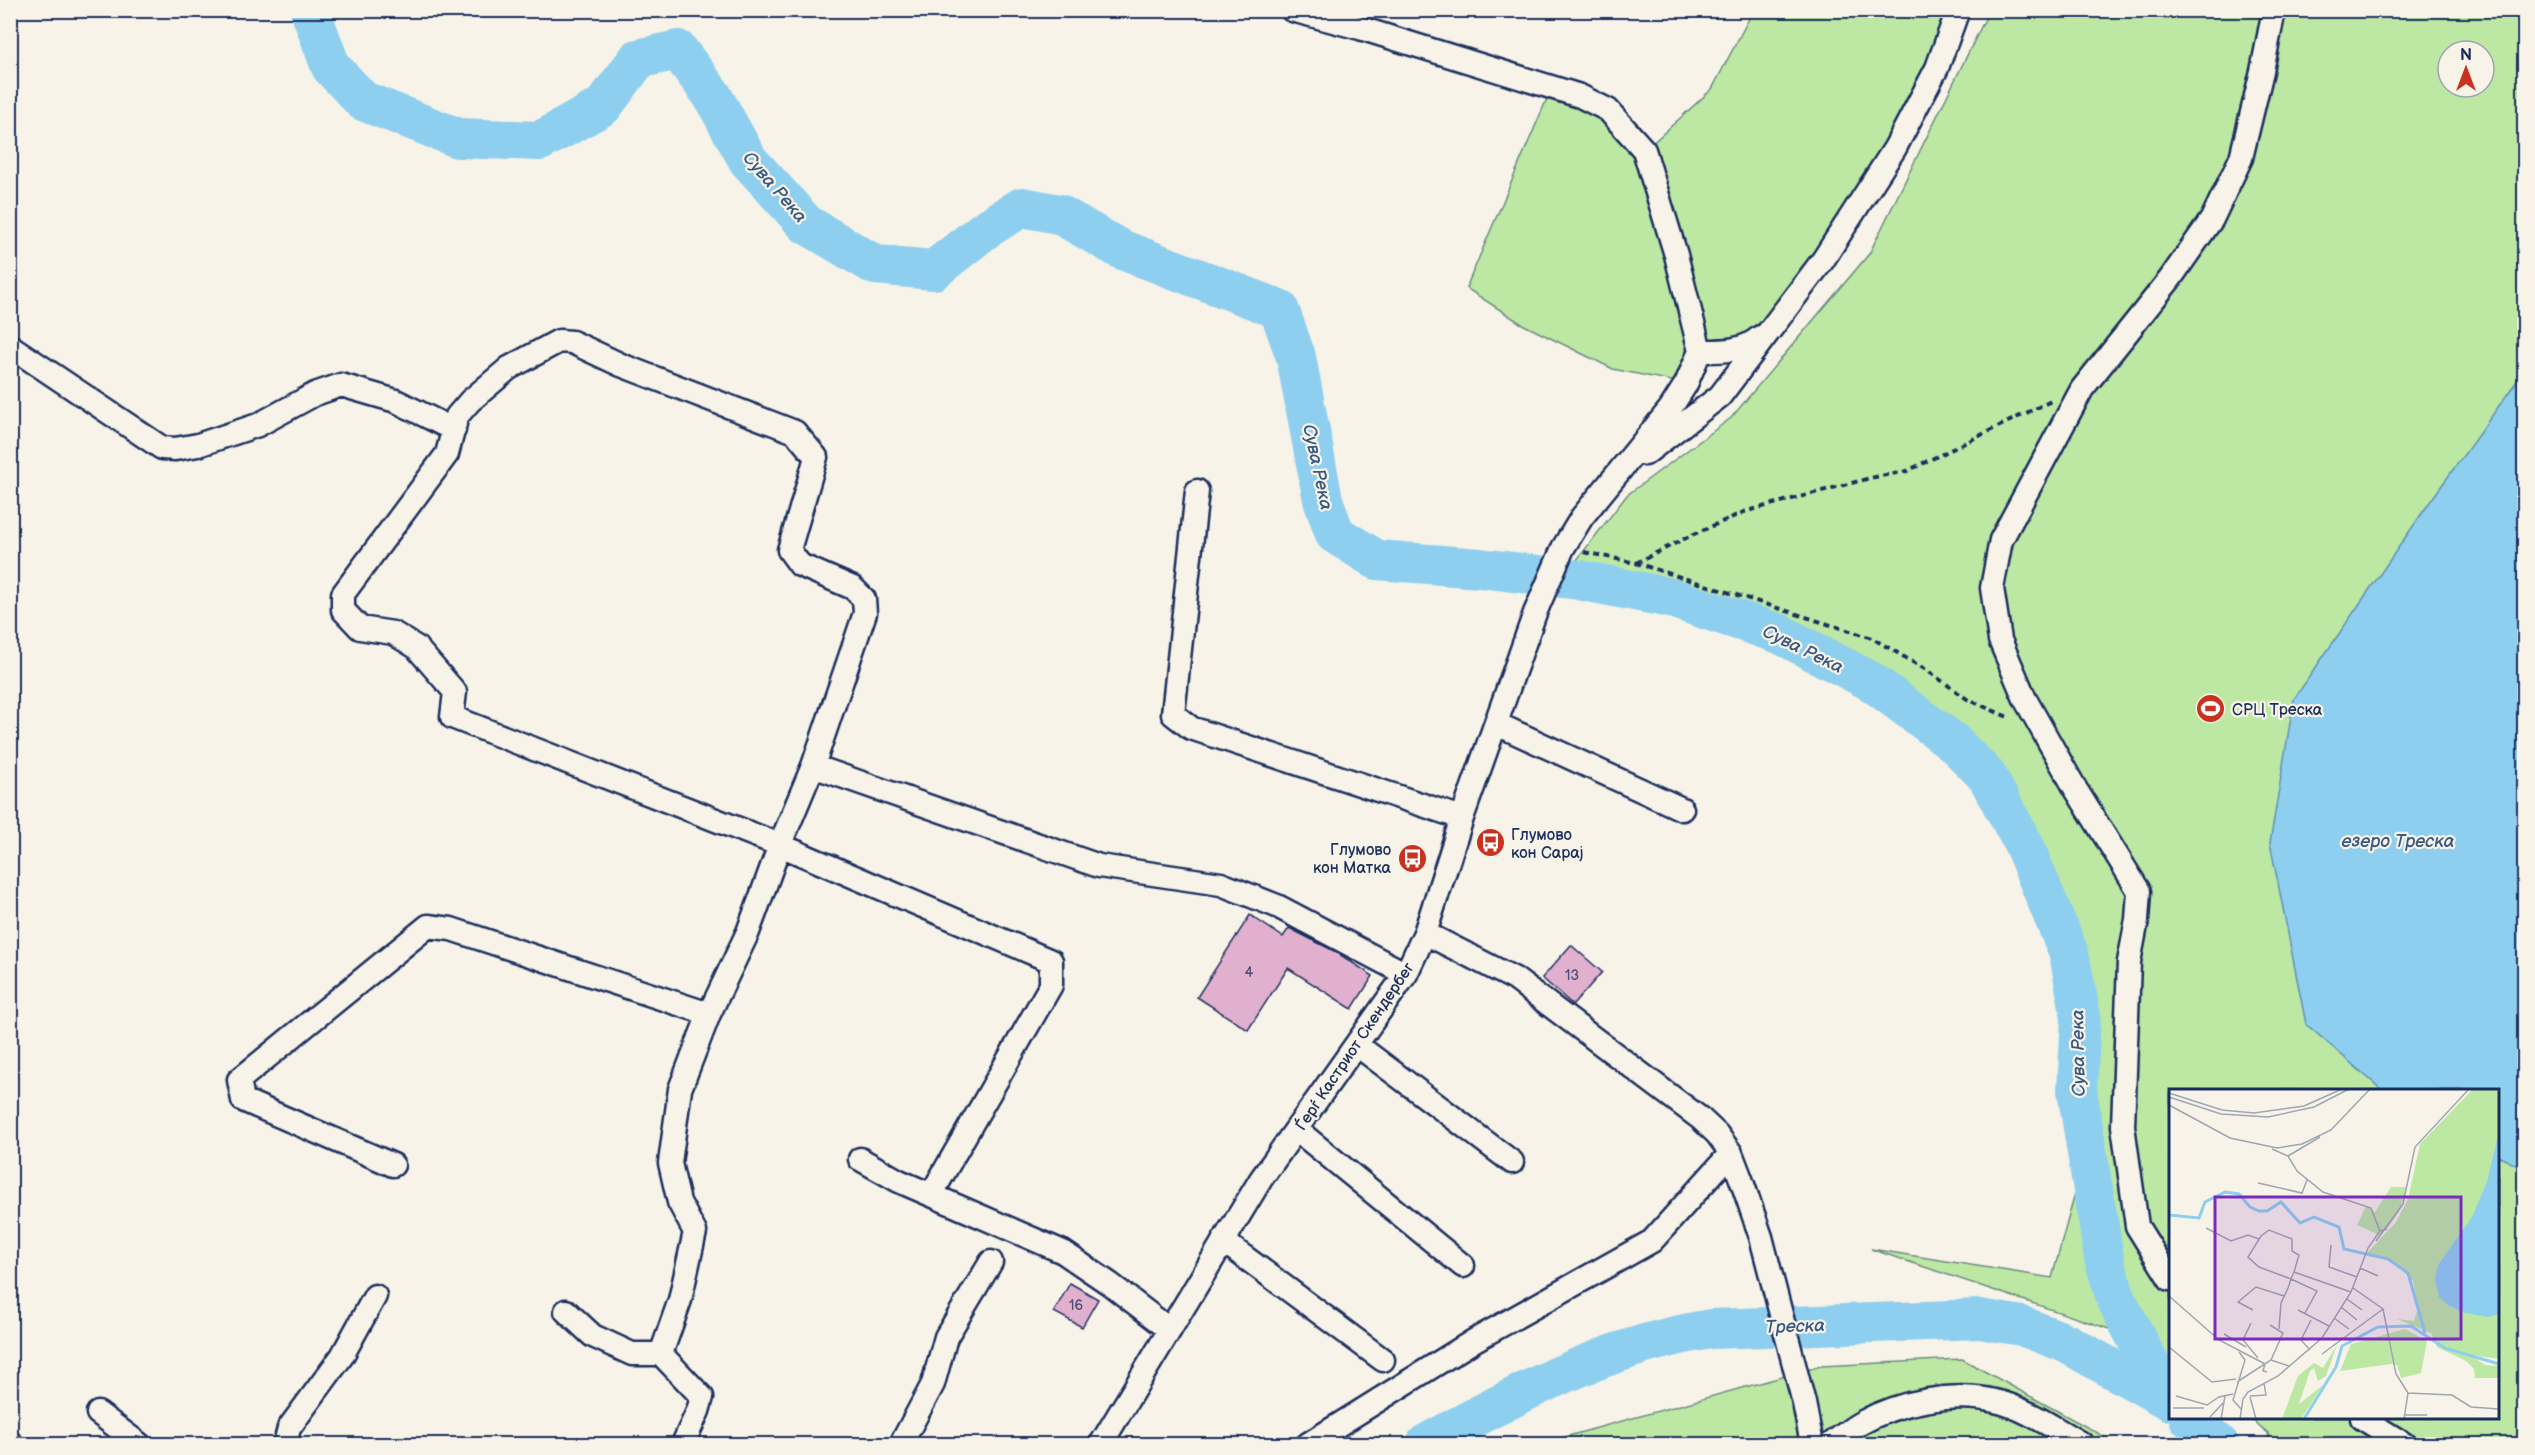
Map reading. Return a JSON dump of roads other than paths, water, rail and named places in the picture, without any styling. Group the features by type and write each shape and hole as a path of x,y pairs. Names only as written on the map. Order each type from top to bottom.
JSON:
{"street":[{"path":"1292,10 1360,28 1580,96 1608,110 1644,150 1676,255 1700,351 1686,384 1670,409 1616,477"},
{"path":"1616,477 1720,396 1823,260 1895,148 1937,68 1958,10"},
{"path":"2169,1277 2137,1226 2122,1126 2129,962 2138,920 2139,891 2025,699 2000,640 1992,588 2001,540 2082,389 2170,279 2212,219 2241,158 2274,10"},
{"path":"1700,351 1730,351 1751,345 1769,329"},
{"path":"661,1354 680,1299 695,1232 679,1202 670,1163 680,1089 709,1014 748,932 780,845 813,765 865,613 864,599 859,592 800,565 789,550 816,457 795,432 621,365 572,342 559,341 509,368 470,401 457,416 447,454 343,594 343,610 360,628 393,633 416,646 455,692 452,717 780,845 1051,961 1051,985 931,1194"},
{"path":"10,346 162,448 175,449 198,444 258,425 315,394 342,385 396,401 454,430"},
{"name":"Ѓерѓ Кастриот Скендербег","path":"1101,1444 1261,1179 1406,974 1425,933 1462,818 1535,613 1563,548 1582,517 1616,477"},
{"path":"1197,491 1173,714 1191,728 1462,818"},
{"path":"1497,724 1682,809"},
{"path":"813,765 1099,866 1221,885 1277,906 1406,974"},
{"path":"393,1165 243,1100 239,1080 428,926 451,929 709,1014"},
{"path":"1425,933 1515,979 1701,1119 1731,1153 1761,1237 1804,1403 1812,1444"},
{"path":"1357,1045 1512,1162"},
{"path":"1297,1130 1463,1266"},
{"path":"1308,1444 1475,1340 1652,1241 1731,1153"},
{"path":"860,1159 899,1181 1063,1252 1170,1330"},
{"path":"1222,1241 1383,1360"},
{"path":"901,1444 933,1384 946,1337 991,1262"},
{"path":"285,1444 289,1428 342,1356 375,1296"},
{"path":"566,1311 592,1336 632,1354 661,1354 702,1397 699,1411 683,1444"},
{"path":"1831,1444 1861,1423 1904,1404 1937,1399 1968,1398 1996,1401 2040,1420 2082,1444"},
{"path":"98,1413 139,1444"},
{"path":"2364,1419 2404,1444"}],"water":[{"name":"езеро Треска","path":"2524,371 2524,1169 2499,1156 2499,1089 2381,1089 2306,1024 2270,843 2294,699 2427,506"}],"waterway":[{"name":"Сува Река","path":"310,10 331,67 363,101 458,138 540,141 603,106 638,59 678,50 712,95 748,160 806,224 875,265 934,270 986,229 1022,207 1059,214 1120,249 1279,309 1296,357 1323,500 1335,534 1377,560 1480,568 1579,580 1671,598 1780,634 1872,682 1953,742 1987,776 2024,845 2069,954 2081,1017 2077,1090 2104,1258 2116,1299 2167,1398"},
{"name":"Треска","path":"1426,1444 1494,1407 1599,1359 1673,1336 1711,1329 1980,1319 2022,1326 2066,1343 2169,1400"},
{"name":"Треска","path":"2190,1419 2219,1444"}],"place":[{"name":"СРЦ Треска","path":"2211,709"},
{"name":"Глумово кон Сарај","path":"1490,843"},
{"name":"Глумово кон Матка","path":"1412,858"}]}
